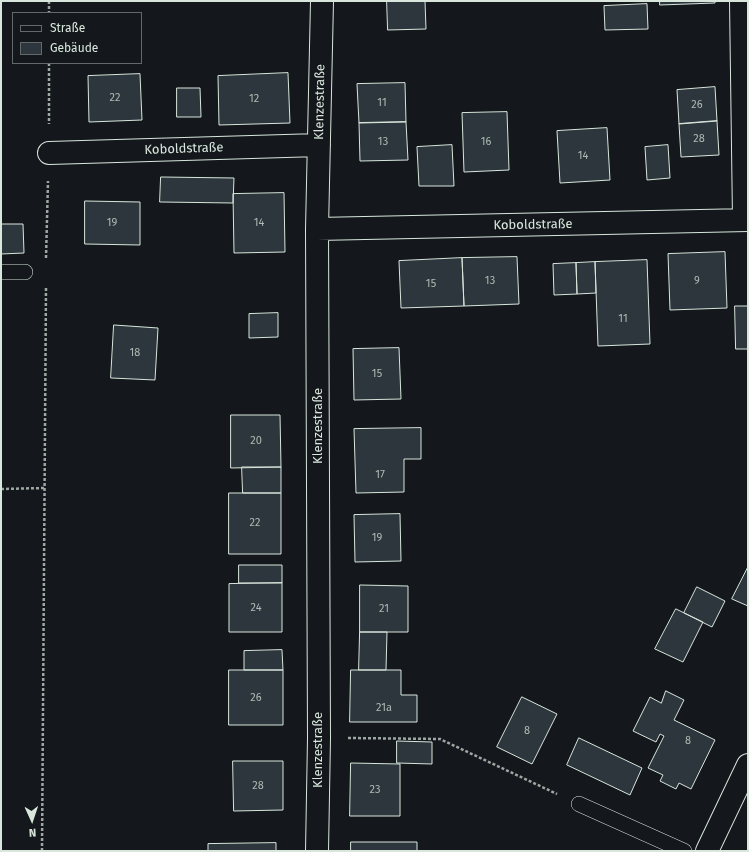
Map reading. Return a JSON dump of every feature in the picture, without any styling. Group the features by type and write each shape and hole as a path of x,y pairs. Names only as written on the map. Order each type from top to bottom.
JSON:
{"street":[{"name":"Klenzestraße","path":"317,851 319,738 317,229 322,1"},
{"path":"741,1 746,220"},
{"name":"Koboldstraße","path":"49,153 319,145"},
{"name":"Koboldstraße","path":"317,229 746,220"},
{"path":"707,851 748,765"}],"lane":[{"path":"1,272 25,272"},
{"path":"579,804 684,851"}],"path":[{"path":"49,1 49,12"},
{"path":"46,263 49,153 49,64"},
{"path":"42,851 46,286"},
{"path":"1,489 45,488"},
{"path":"319,738 440,739 579,804"}],"building":[{"path":"387,1 425,1 426,29 388,30"},
{"path":"660,1 715,1 715,3 660,5"},
{"path":"647,4 648,29 605,30 604,6"},
{"path":"288,73 290,123 219,125 218,76"},
{"path":"140,74 142,120 89,122 88,76"},
{"path":"405,83 406,122 359,123 357,84"},
{"path":"715,87 717,121 679,124 677,90"},
{"path":"177,88 200,88 201,117 177,117"},
{"path":"507,112 509,170 464,172 462,113"},
{"path":"717,121 719,155 681,157 679,124"},
{"path":"406,122 408,160 360,161 359,123"},
{"path":"607,128 610,180 560,183 557,131"},
{"path":"452,145 454,186 419,186 417,147"},
{"path":"668,145 670,178 647,180 645,147"},
{"path":"161,177 234,178 233,203 160,202"},
{"path":"284,193 285,252 234,253 233,194"},
{"path":"85,201 140,202 140,245 85,244"},
{"path":"1,224 23,224 24,253 1,254"},
{"path":"725,252 727,308 670,310 668,254"},
{"path":"517,257 519,304 464,306 462,258"},
{"path":"462,258 464,306 401,308 399,261"},
{"path":"647,260 650,344 598,346 595,262"},
{"path":"595,262 596,293 577,294 576,263"},
{"path":"576,263 577,294 554,295 553,264"},
{"path":"735,306 748,306 748,349 736,349"},
{"path":"278,313 278,337 249,338 249,314"},
{"path":"114,325 158,328 155,380 111,378"},
{"path":"399,348 401,399 354,400 353,349"},
{"path":"231,415 280,415 281,467 231,468"},
{"path":"421,428 421,459 404,459 404,492 356,493 354,429"},
{"path":"242,467 281,467 281,493 243,493"},
{"path":"229,493 281,493 281,554 229,554"},
{"path":"400,514 401,561 355,562 354,515"},
{"path":"239,565 282,565 282,583 239,583"},
{"path":"748,567 748,606 732,599"},
{"path":"282,583 282,632 229,632 229,584"},
{"path":"360,585 408,586 408,632 360,632"},
{"path":"697,587 725,601 712,627 684,613"},
{"path":"676,609 703,622 683,662 655,649"},
{"path":"360,632 387,632 386,670 359,670"},
{"path":"282,650 283,670 244,670 244,651"},
{"path":"229,670 283,670 283,725 229,725"},
{"path":"351,670 401,670 401,695 417,695 417,722 350,722"},
{"path":"666,691 684,700 674,720 715,740 691,789 679,783 676,789 660,781 663,775 648,768 664,736 660,734 656,742 633,731 650,697 661,703"},
{"path":"522,697 557,714 532,764 497,747"},
{"path":"579,738 642,768 630,795 567,765"},
{"path":"397,741 432,742 432,764 397,763"},
{"path":"233,761 283,761 283,810 234,811"},
{"path":"351,763 400,764 400,816 350,816"},
{"path":"351,842 417,842 417,851 351,851"},
{"path":"276,843 276,851 208,851 208,844"}]}
